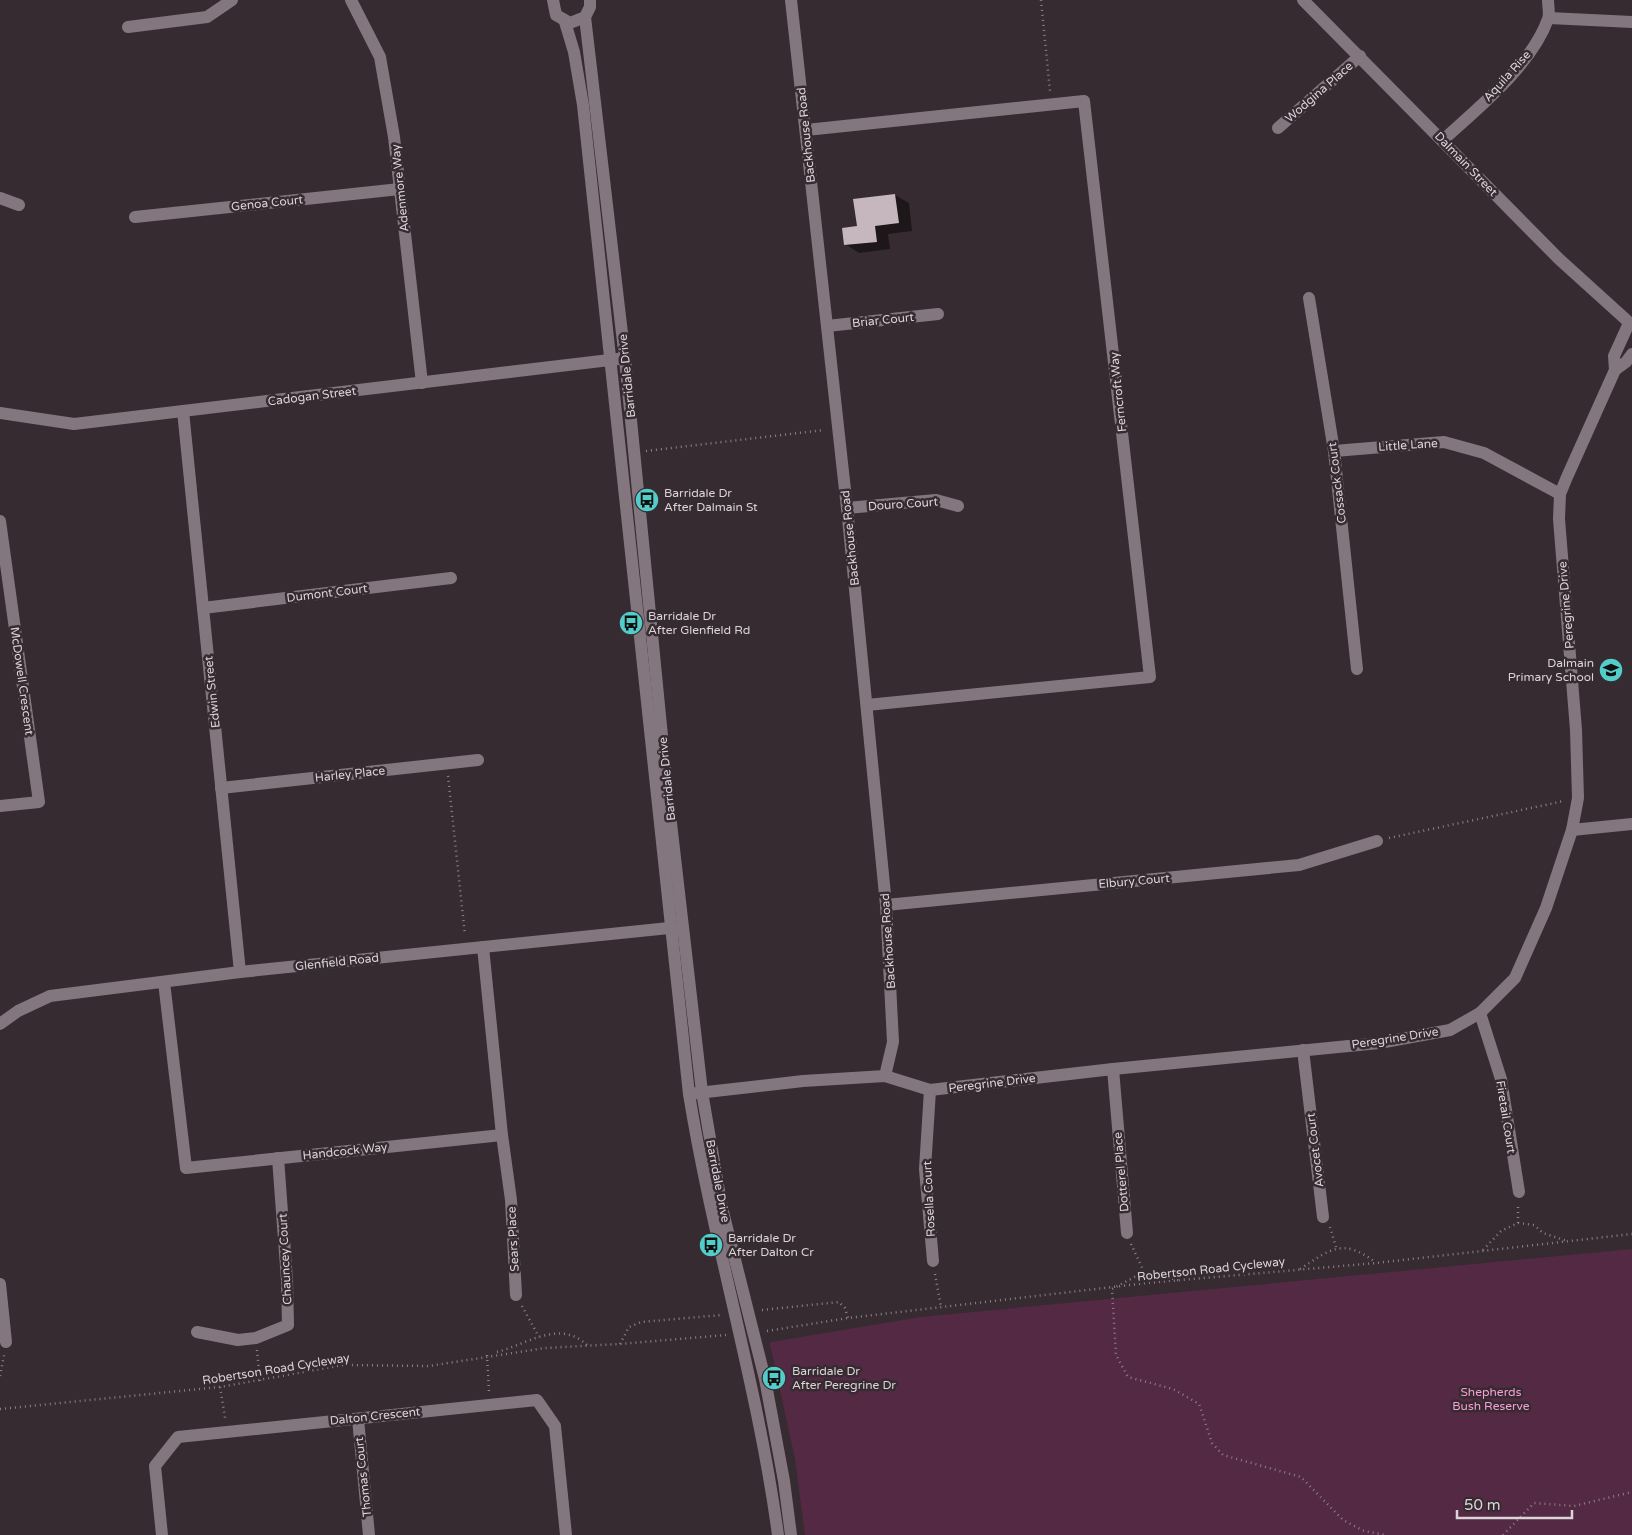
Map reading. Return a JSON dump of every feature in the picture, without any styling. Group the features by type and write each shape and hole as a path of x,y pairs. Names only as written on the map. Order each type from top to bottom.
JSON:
{"street":[{"path":"128,27 207,17 232,0"},
{"name":"Adenmore Way","path":"351,0 380,57 394,137 422,383"},
{"name":"Barridale Drive","path":"553,0 556,15 565,22 574,52 582,98 610,360 676,927 722,1208 765,1379 784,1481 791,1535"},
{"path":"565,22 576,22 585,17 591,0"},
{"name":"Backhouse Road","path":"791,0 847,508 886,904 893,1042 886,1076"},
{"name":"Dalmain Street","path":"1303,0 1559,259 1631,324"},
{"path":"1548,0 1549,18 1632,22"},
{"name":"Barridale Drive","path":"585,17 635,452 689,1094 713,1221 736,1314 766,1457 778,1535"},
{"name":"Aquila Rise","path":"1442,140 1488,98 1527,57 1549,18"},
{"name":"Wodgina Place","path":"1278,128 1360,56"},
{"name":"Ferncroft Way","path":"806,130 1084,101 1150,677 867,705"},
{"name":"Genoa Court","path":"134,217 400,189"},
{"path":"0,198 19,204"},
{"name":"Cossack Court","path":"1309,298 1334,450 1357,669"},
{"name":"Briar Court","path":"827,326 938,314"},
{"name":"Peregrine Drive","path":"689,1094 803,1081 886,1076 930,1090 1113,1069 1378,1043 1450,1030 1480,1014 1515,978 1546,908 1572,830 1578,798 1576,730 1559,519 1560,494 1615,370 1614,356 1631,324"},
{"name":"Peregrine Drive","path":"1615,370 1626,362 1632,354"},
{"name":"Cadogan Street","path":"0,413 74,424 625,359"},
{"name":"Edwin Street","path":"183,411 240,972"},
{"name":"Little Lane","path":"1334,450 1444,442 1484,453 1560,494"},
{"name":"Douro Court","path":"847,508 936,500 958,506"},
{"name":"McDowell Crescent","path":"0,521 39,802 0,806"},
{"name":"Dumont Court","path":"203,608 451,578"},
{"name":"Harley Place","path":"222,788 478,760"},
{"path":"1572,830 1632,824"},
{"name":"Elbury Court","path":"886,904 1299,865 1377,841"},
{"name":"Glenfield Road","path":"0,1024 18,1011 50,996 240,972 676,927"},
{"path":"483,947 502,1135"},
{"name":"Handcock Way","path":"164,982 186,1168 502,1135"},
{"name":"Firetail Court","path":"1480,1014 1501,1079 1519,1192"},
{"name":"Avocet Court","path":"1303,1050 1323,1216"},
{"name":"Dotterel Place","path":"1113,1069 1126,1233"},
{"name":"Rosella Court","path":"930,1090 925,1169 933,1261"},
{"name":"Sears Place","path":"502,1135 511,1200 516,1295"},
{"name":"Chauncey Court","path":"197,1332 238,1340 256,1338 288,1325 278,1158"},
{"path":"0,1284 6,1342"},
{"name":"Dalton Crescent","path":"162,1535 155,1466 178,1438 490,1403 537,1400 555,1426 566,1535"},
{"name":"Thomas Court","path":"358,1419 369,1535"}],"path":[{"path":"1041,0 1052,104"},
{"path":"635,452 838,428"},
{"path":"446,763 466,949"},
{"path":"1377,841 1578,798"},
{"path":"1518,1223 1519,1192"},
{"path":"1323,1216 1332,1232 1336,1247"},
{"path":"1483,1250 1501,1231 1518,1223 1534,1225 1543,1233 1568,1241"},
{"path":"1126,1233 1144,1272"},
{"name":"Robertson Road Cycleway","path":"792,1328 848,1318 1179,1280 1376,1263 1632,1234"},
{"path":"1298,1270 1336,1247 1352,1249 1376,1263"},
{"path":"933,1261 941,1307"},
{"path":"1179,1280 1144,1272 1112,1289 1116,1355 1128,1377 1173,1389 1199,1404 1212,1444 1223,1455 1301,1477 1343,1520 1364,1531 1386,1535"},
{"path":"516,1295 539,1337"},
{"path":"762,1310 840,1302 845,1308 848,1318"},
{"path":"620,1344 629,1327 641,1322 727,1315"},
{"path":"490,1403 486,1356 518,1347 554,1332 576,1336 588,1346"},
{"path":"256,1338 260,1381"},
{"name":"Robertson Road Cycleway","path":"0,1408 220,1387 343,1365 429,1366 545,1348 704,1338"},
{"path":"0,1376 6,1342"},
{"path":"220,1387 227,1432"},
{"path":"1505,1534 1534,1503 1574,1506 1632,1492"}],"green space":[{"name":"Shepherds Bush Reserve","path":"1632,1249 1632,1535 805,1535 795,1459 771,1342 920,1317"}],"building":[{"path":"895,194 899,223 875,226 877,242 844,245 842,228 857,226 853,199"}],"place":[{"name":"Barridale Dr After Dalmain St","path":"647,500"},
{"name":"Barridale Dr After Glenfield Rd","path":"631,623"},
{"name":"Dalmain Primary School","path":"1611,670"},
{"name":"Barridale Dr After Dalton Cr","path":"711,1245"},
{"name":"Barridale Dr After Peregrine Dr","path":"774,1378"}]}
